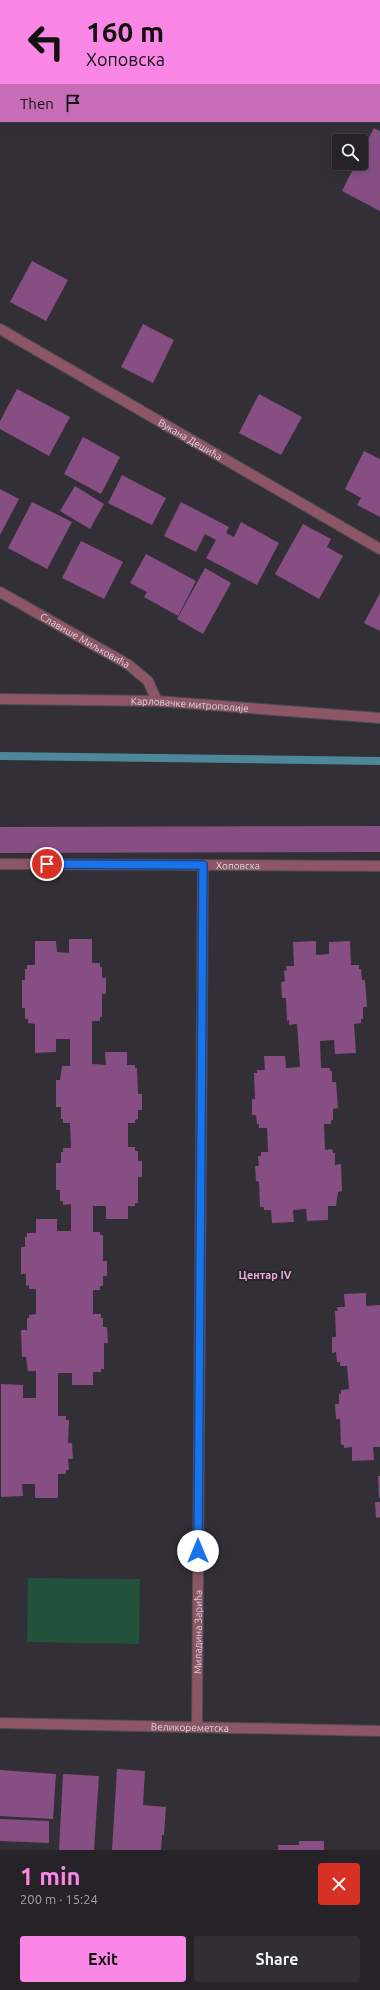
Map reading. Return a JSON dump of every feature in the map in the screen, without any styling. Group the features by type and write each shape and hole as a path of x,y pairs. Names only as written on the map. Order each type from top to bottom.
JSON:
{"street":[{"name":"Вукана Дешића","path":"0,329 380,549"},
{"name":"Славише Миљковића","path":"0,592 129,665 148,681 157,702"},
{"name":"Карловачке митрополије","path":"0,699 157,702 380,718"},
{"name":"Хоповска","path":"0,864 380,866"},
{"name":"Миладина Зарића","path":"197,1726 203,865"},
{"name":"Великореметска","path":"0,1723 380,1731"}],"green space":[{"path":"28,1578 140,1579 139,1644 27,1642"}],"building":[{"path":"374,128 380,131 380,211 342,191 352,170 368,170 368,140"},
{"path":"32,261 68,280 46,321 10,302"},
{"path":"143,324 174,340 153,383 121,367"},
{"path":"17,389 70,417 49,456 0,429 0,421"},
{"path":"259,394 302,417 281,455 239,433"},
{"path":"83,437 120,457 101,494 64,474"},
{"path":"364,451 380,459 380,517 357,505 361,498 345,489"},
{"path":"122,475 166,498 152,525 108,503"},
{"path":"75,486 104,504 90,529 60,511"},
{"path":"0,489 19,499 0,535"},
{"path":"32,502 72,522 47,569 8,548"},
{"path":"181,502 229,527 226,533 234,537 241,522 279,543 257,585 206,558 216,540 205,534 196,552 164,536"},
{"path":"303,524 331,539 327,547 343,556 319,599 275,574"},
{"path":"81,541 123,562 104,599 62,578"},
{"path":"146,554 196,581 178,616 144,597 147,592 130,583"},
{"path":"205,568 231,583 203,634 177,619"},
{"path":"380,593 380,631 364,623"},
{"path":"380,826 380,852 0,853 0,827"},
{"path":"69,939 92,939 92,963 100,963 100,967 102,967 102,978 106,978 106,994 102,994 102,1017 100,1017 100,1021 92,1021 92,1064 106,1065 105,1052 127,1052 127,1065 135,1065 135,1068 137,1068 138,1094 142,1094 142,1110 138,1110 138,1119 135,1120 135,1123 128,1123 128,1147 135,1147 135,1151 138,1151 138,1161 142,1161 142,1177 138,1177 138,1203 135,1203 135,1206 128,1206 128,1219 106,1219 106,1206 93,1206 93,1232 100,1232 100,1235 103,1235 103,1261 107,1261 107,1276 103,1276 103,1286 100,1286 100,1290 93,1290 93,1314 101,1314 101,1318 103,1318 103,1327 107,1327 108,1343 104,1343 104,1369 101,1369 101,1372 93,1372 93,1385 72,1385 72,1373 58,1373 58,1416 66,1416 66,1420 69,1420 68,1443 72,1443 73,1459 68,1459 69,1470 66,1470 66,1474 58,1474 58,1498 35,1498 35,1484 22,1484 23,1496 1,1497 1,1384 23,1385 23,1398 36,1398 36,1371 28,1371 26,1357 22,1357 21,1330 27,1330 27,1318 29,1318 29,1315 36,1314 36,1289 29,1289 29,1285 26,1286 26,1274 21,1274 21,1247 25,1247 25,1237 27,1237 27,1233 36,1233 36,1219 57,1219 57,1231 71,1231 71,1204 63,1205 63,1201 60,1201 60,1190 56,1190 56,1163 61,1163 61,1152 63,1152 63,1148 71,1148 70,1123 63,1123 63,1119 61,1119 61,1107 56,1107 56,1080 60,1080 62,1066 70,1066 70,1039 56,1039 56,1052 35,1053 35,1024 28,1023 28,1019 25,1019 25,1008 22,1008 22,980 25,980 25,969 27,969 27,965 35,965 35,941 56,941 57,952 69,953"},
{"path":"316,941 316,955 329,954 329,942 350,941 351,965 359,965 362,980 365,980 367,1007 363,1007 363,1019 361,1019 361,1023 354,1024 356,1053 335,1054 334,1040 320,1041 321,1068 330,1068 330,1071 332,1071 332,1082 336,1082 338,1108 333,1109 333,1120 331,1120 331,1124 324,1124 325,1150 332,1149 333,1153 335,1153 335,1165 341,1164 342,1191 338,1192 336,1206 328,1206 328,1220 307,1221 306,1209 293,1210 294,1222 272,1223 271,1210 264,1210 264,1207 260,1207 259,1182 256,1181 255,1166 259,1166 258,1156 261,1156 261,1152 268,1152 267,1128 259,1128 256,1115 252,1115 252,1099 255,1099 254,1073 257,1073 257,1070 265,1070 264,1056 285,1056 286,1068 300,1067 297,1024 289,1025 289,1020 287,1021 286,998 282,998 281,982 285,981 284,971 287,970 286,966 294,966 293,942"},
{"path":"366,1293 366,1306 380,1305 380,1447 373,1447 374,1460 352,1461 352,1447 344,1448 344,1445 341,1445 340,1419 336,1419 335,1404 339,1404 339,1394 341,1394 341,1390 349,1389 347,1366 340,1366 340,1362 337,1362 336,1352 332,1353 332,1337 336,1337 335,1311 338,1311 337,1307 345,1307 344,1294"},
{"path":"378,1476 380,1476 380,1498 379,1498"},
{"path":"375,1502 380,1502 380,1517 376,1518"},
{"path":"117,1769 145,1771 143,1805 166,1807 164,1835 162,1835 161,1850 112,1850"},
{"path":"0,1770 56,1774 53,1819 0,1816"},
{"path":"63,1774 99,1776 94,1850 59,1850"},
{"path":"0,1819 49,1821 49,1843 0,1841"},
{"path":"299,1841 324,1841 324,1850 278,1850 278,1845 299,1845"}],"waterway":[{"path":"0,756 380,761"}],"district":[{"name":"Центар IV","path":"265,1275"}],"route":[{"path":"47,864 203,865 198,1551"}]}
